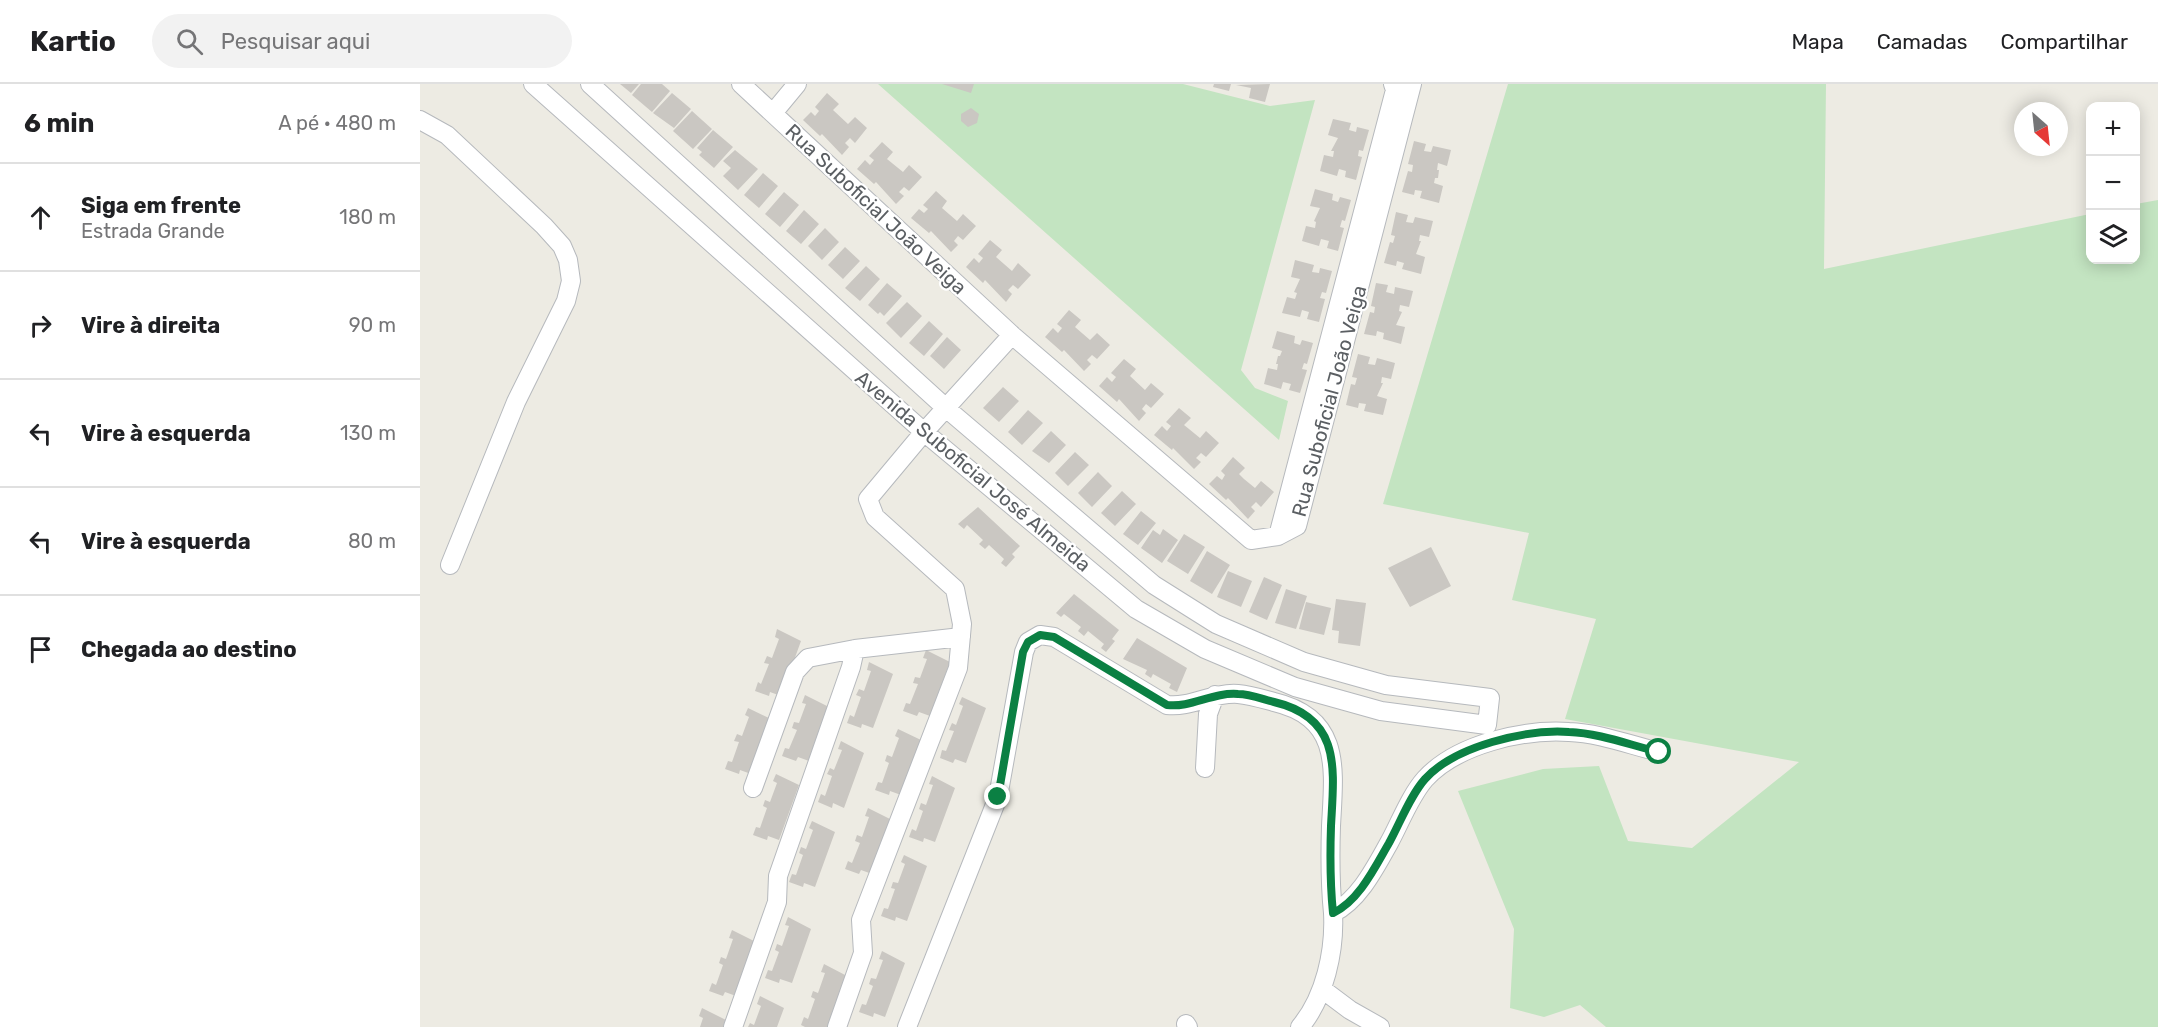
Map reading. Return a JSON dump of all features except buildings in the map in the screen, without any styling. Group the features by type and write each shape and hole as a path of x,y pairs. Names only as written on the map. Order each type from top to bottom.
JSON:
{"street":[{"name":"Avenida Suboficial José Almeida","path":"533,84 924,432 1136,609 1205,649 1295,687 1381,711 1487,725 1490,698 1386,685 1304,662 1216,624 1154,585 947,409 590,84"},
{"name":"Rua Suboficial João Veiga","path":"741,84 1012,335 1251,540 1278,536 1297,526 1412,84"},
{"name":"Rua Suboficial João Veiga","path":"773,113 796,84"},
{"name":"Rua Suboficial João Veiga","path":"1278,536 1395,90 1393,84"},
{"path":"420,120 447,135 544,226 561,246 568,260 571,281 566,301 516,402 450,565"},
{"path":"837,1027 863,953 861,921 958,668 962,624 955,590 875,517 868,499 924,432 1012,335"},
{"path":"907,1027 998,797 1023,652 1028,642 1040,635 1054,637 1167,705 1175,706 1215,695 1239,694 1303,711 1322,730 1334,769 1329,876 1334,932 1322,989 1309,1016 1300,1027"},
{"path":"753,788 795,672 808,658 855,649 961,637"},
{"path":"733,1027 777,902 778,876 851,667 855,649"},
{"path":"1204,768 1208,714 1215,695"},
{"path":"1333,913 1347,906 1377,864 1422,782 1448,760 1485,744 1545,732 1571,732 1659,752"},
{"path":"1322,989 1350,1019 1380,1027"}],"green space":[{"path":"878,84 1183,84 1270,106 1315,100 1241,370 1255,388 1288,401 1279,440"},
{"path":"1508,84 1826,84 1824,269 2086,215 2086,264 2140,264 2140,203 2158,200 2158,1027 1606,1027 1580,1005 1544,1017 1510,1008 1514,929 1458,791 1543,769 1599,766 1628,841 1692,848 1799,762 1565,719 1596,619 1512,600 1529,533 1383,504"}],"route":[{"path":"998,797 1023,652 1028,642 1040,635 1054,637 1167,705 1175,706 1215,695 1239,694 1290,706 1303,711 1313,720 1322,730 1328,742 1334,769 1329,876 1333,913 1347,906 1377,864 1422,782 1434,769 1448,760 1485,744 1545,732 1571,732 1659,752"}]}
